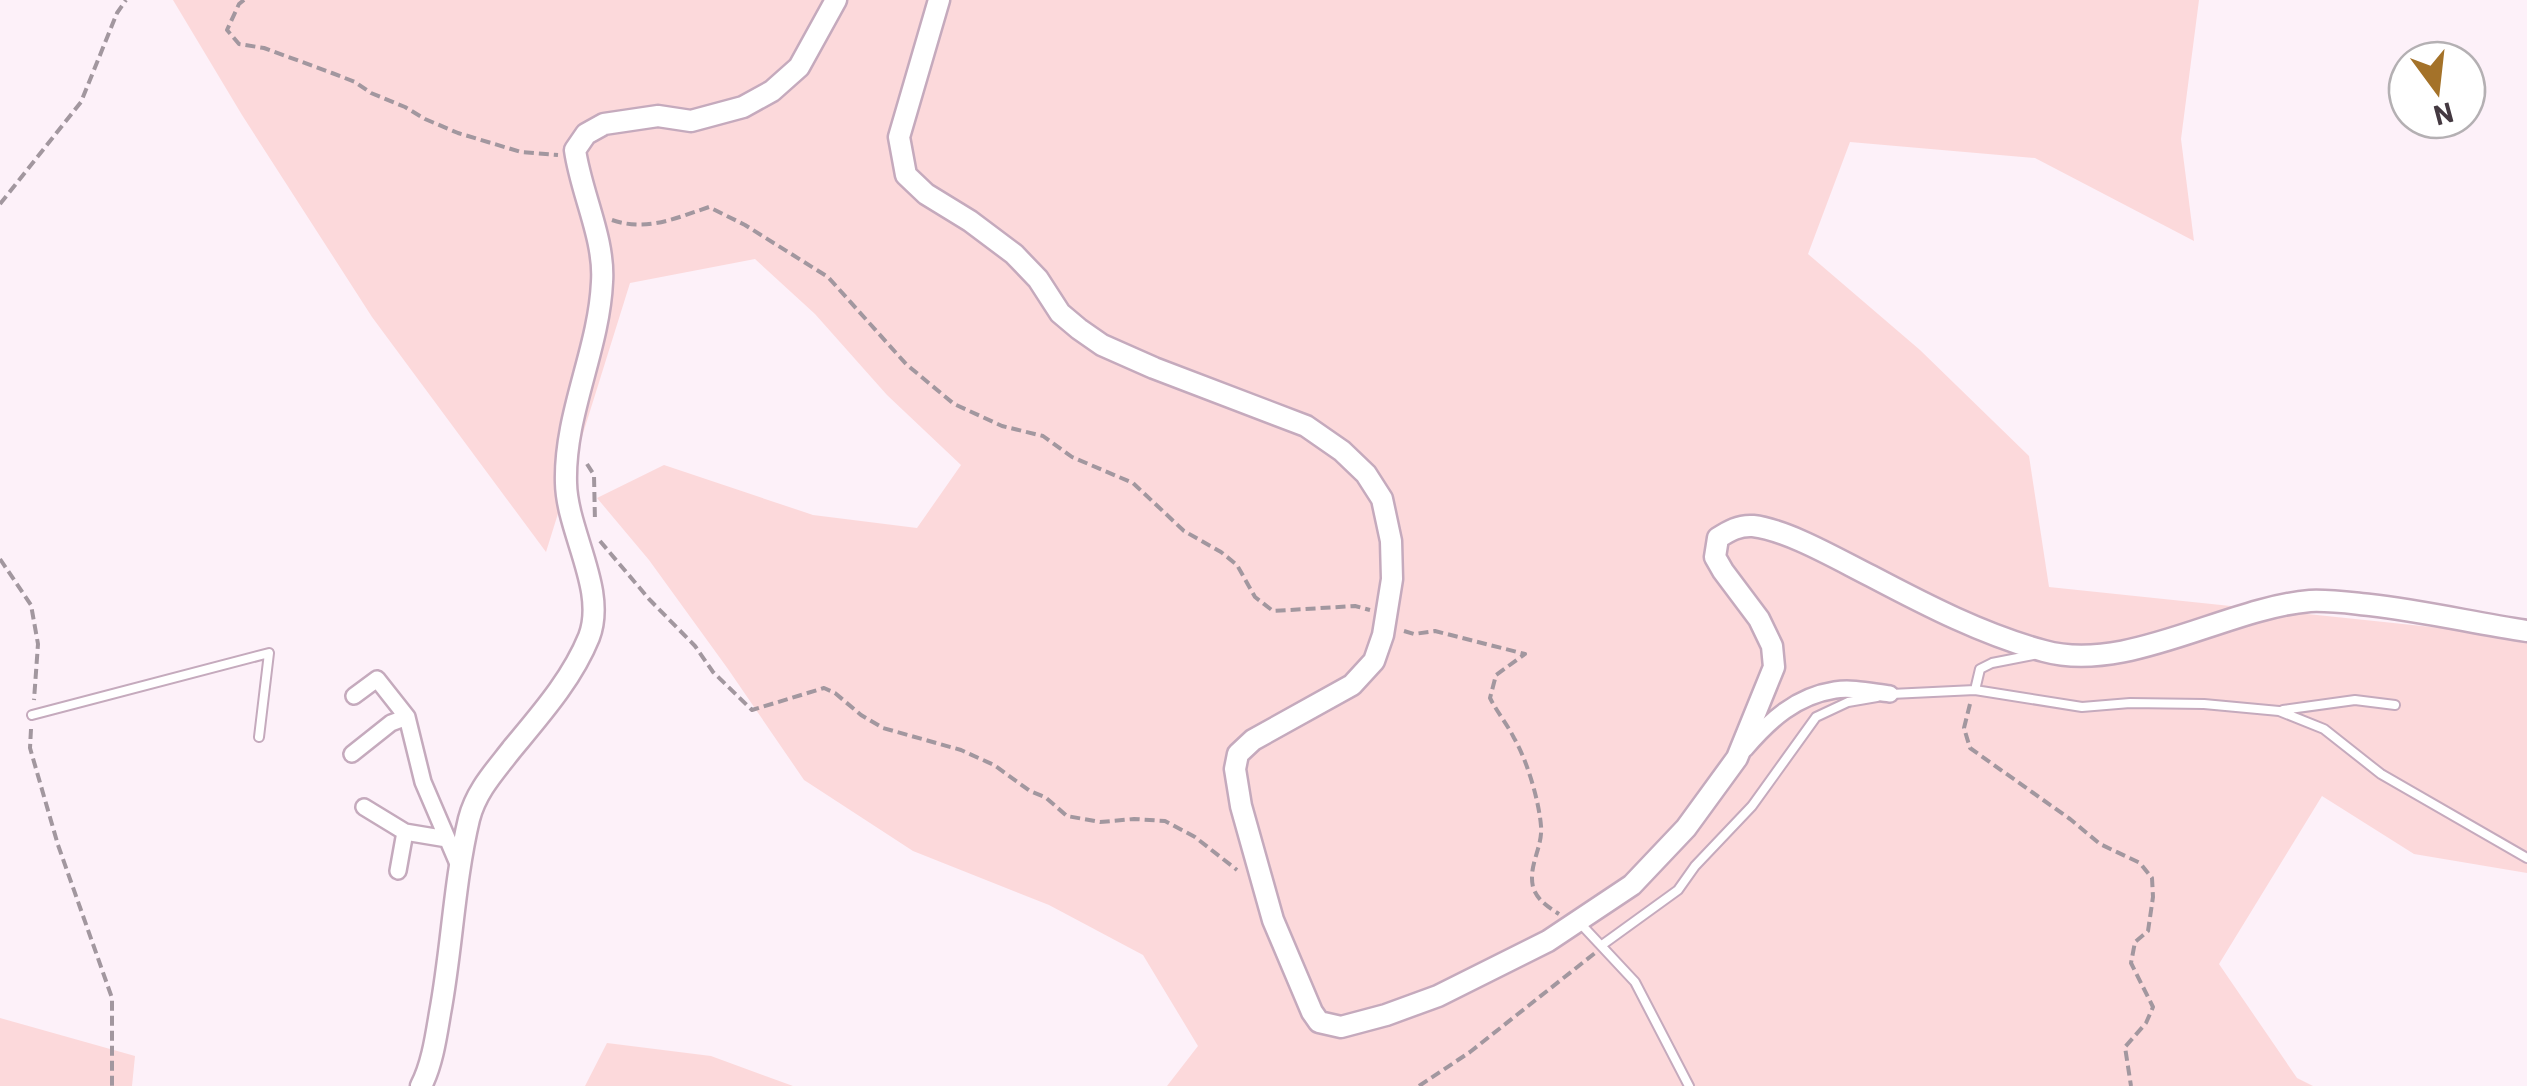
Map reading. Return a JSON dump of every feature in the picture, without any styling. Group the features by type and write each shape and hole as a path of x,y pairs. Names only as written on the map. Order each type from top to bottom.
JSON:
{"street":[{"path":"421,1086 449,968 471,813 486,782 574,670 590,632 595,606 571,520 566,483 570,436 603,276 576,150 586,134 604,124 658,116 690,121 743,107 772,91 800,67 836,0"},
{"path":"940,0 900,137 906,175 926,194 1014,254 1038,279 1060,313 1102,345 1306,426 1366,474 1382,499 1391,542 1392,579 1374,661 1352,686 1254,740 1238,754 1235,768 1241,806 1274,920 1319,1022 1340,1026 1386,1015 1438,996 1548,941 1632,885 1686,828 1768,722 1798,701 1838,689 1890,694"},
{"path":"1737,758 1774,667 1772,646 1759,619 1722,571 1716,556 1718,538 1748,525 1797,540 1928,606 2012,640 2075,657 2159,642 2272,608 2310,601 2405,609 2527,630"},
{"path":"354,696 378,679 408,716 423,782 460,870"},
{"path":"352,754 391,723 408,716"},
{"path":"364,807 404,832 448,840"},
{"path":"398,871 404,832"}],"lane":[{"path":"1975,690 1980,668 2047,652"},
{"path":"32,715 269,653 259,736"},
{"path":"1602,945 1678,890 1695,866 1752,806 1816,718 1848,702 1890,694 1975,690 2082,707 2204,704 2279,711 2356,700 2395,704"},
{"path":"2279,711 2324,729 2382,774 2527,858"},
{"path":"1575,923 1602,945 1634,982 1689,1086"}],"path":[{"path":"0,204 81,102 116,13 126,0"},
{"path":"244,0 228,30 239,44 264,48 344,77 425,119 498,146 541,155 576,156"},
{"path":"589,212 629,226 664,223 710,207 744,225 828,277 906,364 954,404 1002,426 1043,436 1072,457 1132,483 1184,532 1221,552 1236,566 1256,597 1273,611 1355,606 1414,634 1435,630 1525,654 1496,675 1490,698 1521,752 1537,804 1542,830 1532,869 1534,889 1543,904 1575,923"},
{"path":"568,458 588,464 594,475 594,521 600,542 696,646 712,672 752,710 824,688 883,728 961,750 994,765 1067,816 1100,822 1164,821 1195,837 1243,873"},
{"path":"0,558 31,605 38,644 30,748 58,845 112,998 112,1086"},
{"path":"1975,690 1964,728 1970,748 2070,818 2100,844 2140,863 2152,878 2148,931 2135,942 2131,963 2152,1006 2146,1023 2125,1047 2131,1086"},
{"path":"1419,1086 1470,1052 1592,957 1602,945"}],"shaded area":[{"path":"173,0 2199,0 2181,139 2194,241 2035,158 1850,142 1808,254 1920,350 2029,456 2049,587 2527,637 2527,873 2414,854 2322,796 2219,964 2297,1078 2313,1086 1167,1086 1198,1046 1143,955 1049,905 913,851 804,780 649,560 597,498 664,465 813,515 917,528 961,465 887,395 815,314 755,259 630,283 546,552 372,317"},
{"path":"0,1018 135,1056 132,1086 0,1086"},
{"path":"607,1043 711,1056 793,1086 585,1086"}]}
